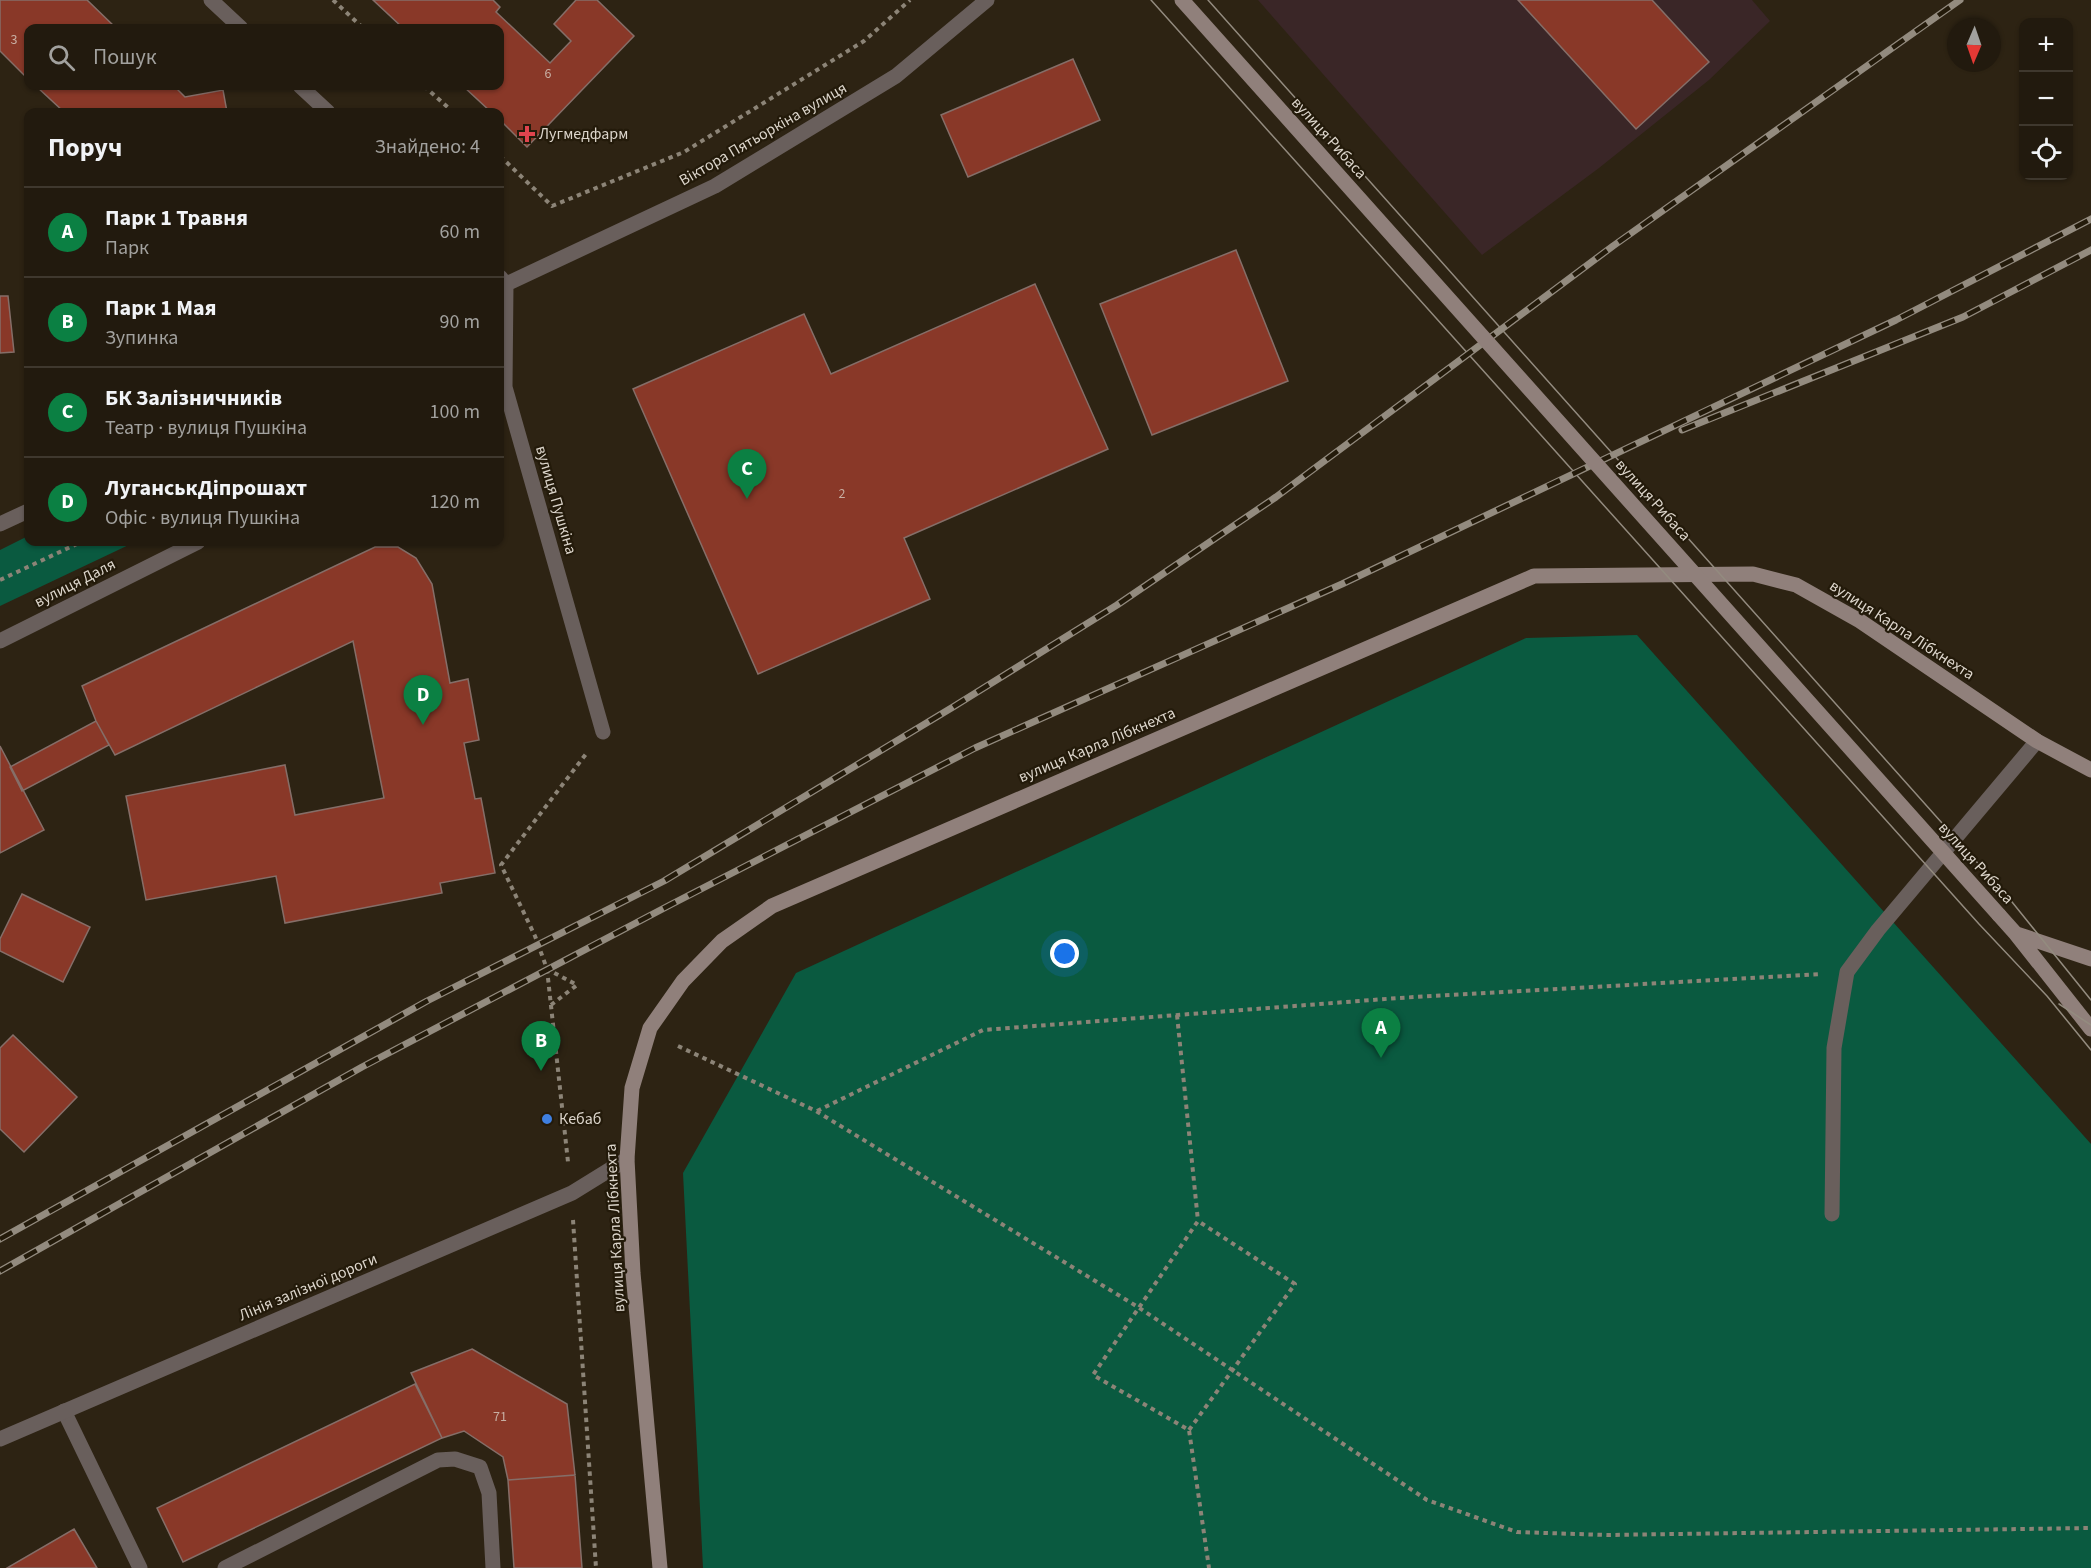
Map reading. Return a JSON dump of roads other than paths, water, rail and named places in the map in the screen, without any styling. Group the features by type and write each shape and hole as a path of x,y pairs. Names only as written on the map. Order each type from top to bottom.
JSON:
{"street":[{"path":"211,0 237,24"},
{"name":"Віктора Пятьоркіна вулиця","path":"504,281 715,186 896,76 987,0"},
{"name":"вулиця Рибаса","path":"1182,0 2016,934 2091,1029"},
{"path":"304,90 324,108"},
{"name":"вулиця Пушкіна","path":"504,395 603,732"},
{"path":"0,525 24,513"},
{"name":"вулиця Даля","path":"0,641 190,546"},
{"name":"вулиця Карла Лібкнехта","path":"660,1568 633,1273 627,1159 632,1088 650,1028 683,981 722,941 772,906 1534,576 1753,574 1796,585 1860,621 2037,741 2091,770"},
{"path":"1832,1214 1834,1048 1847,972 1878,930 2037,741"},
{"path":"2016,934 2091,960"},
{"name":"Лінія залізної дороги","path":"0,1439 572,1193 627,1159"},
{"path":"64,1412 140,1568"},
{"path":"225,1568 438,1460 455,1459 480,1467 489,1493 493,1568"}],"tram line":[{"path":"1151,0 1979,924 2047,996 2091,1050"},
{"path":"1208,0 2008,897 2091,1000"},
{"path":"2059,1004 2091,1025"}],"railway":[{"path":"0,1239 427,1001 664,881 1117,605 1276,497 1613,246 1960,0"},
{"path":"0,1271 362,1067 975,748 1342,584 1896,320 2091,219"},
{"path":"1682,430 1963,317 2091,250"}],"place":[{"name":"Лугмедфарм","path":"527,134"},
{"name":"БК Залізничників","path":"747,499"},
{"name":"ЛуганськДіпрошахт","path":"423,725"},
{"name":"Парк 1 Травня","path":"1381,1058"},
{"name":"Парк 1 Мая","path":"541,1071"},
{"name":"Кебаб","path":"547,1119"}]}
